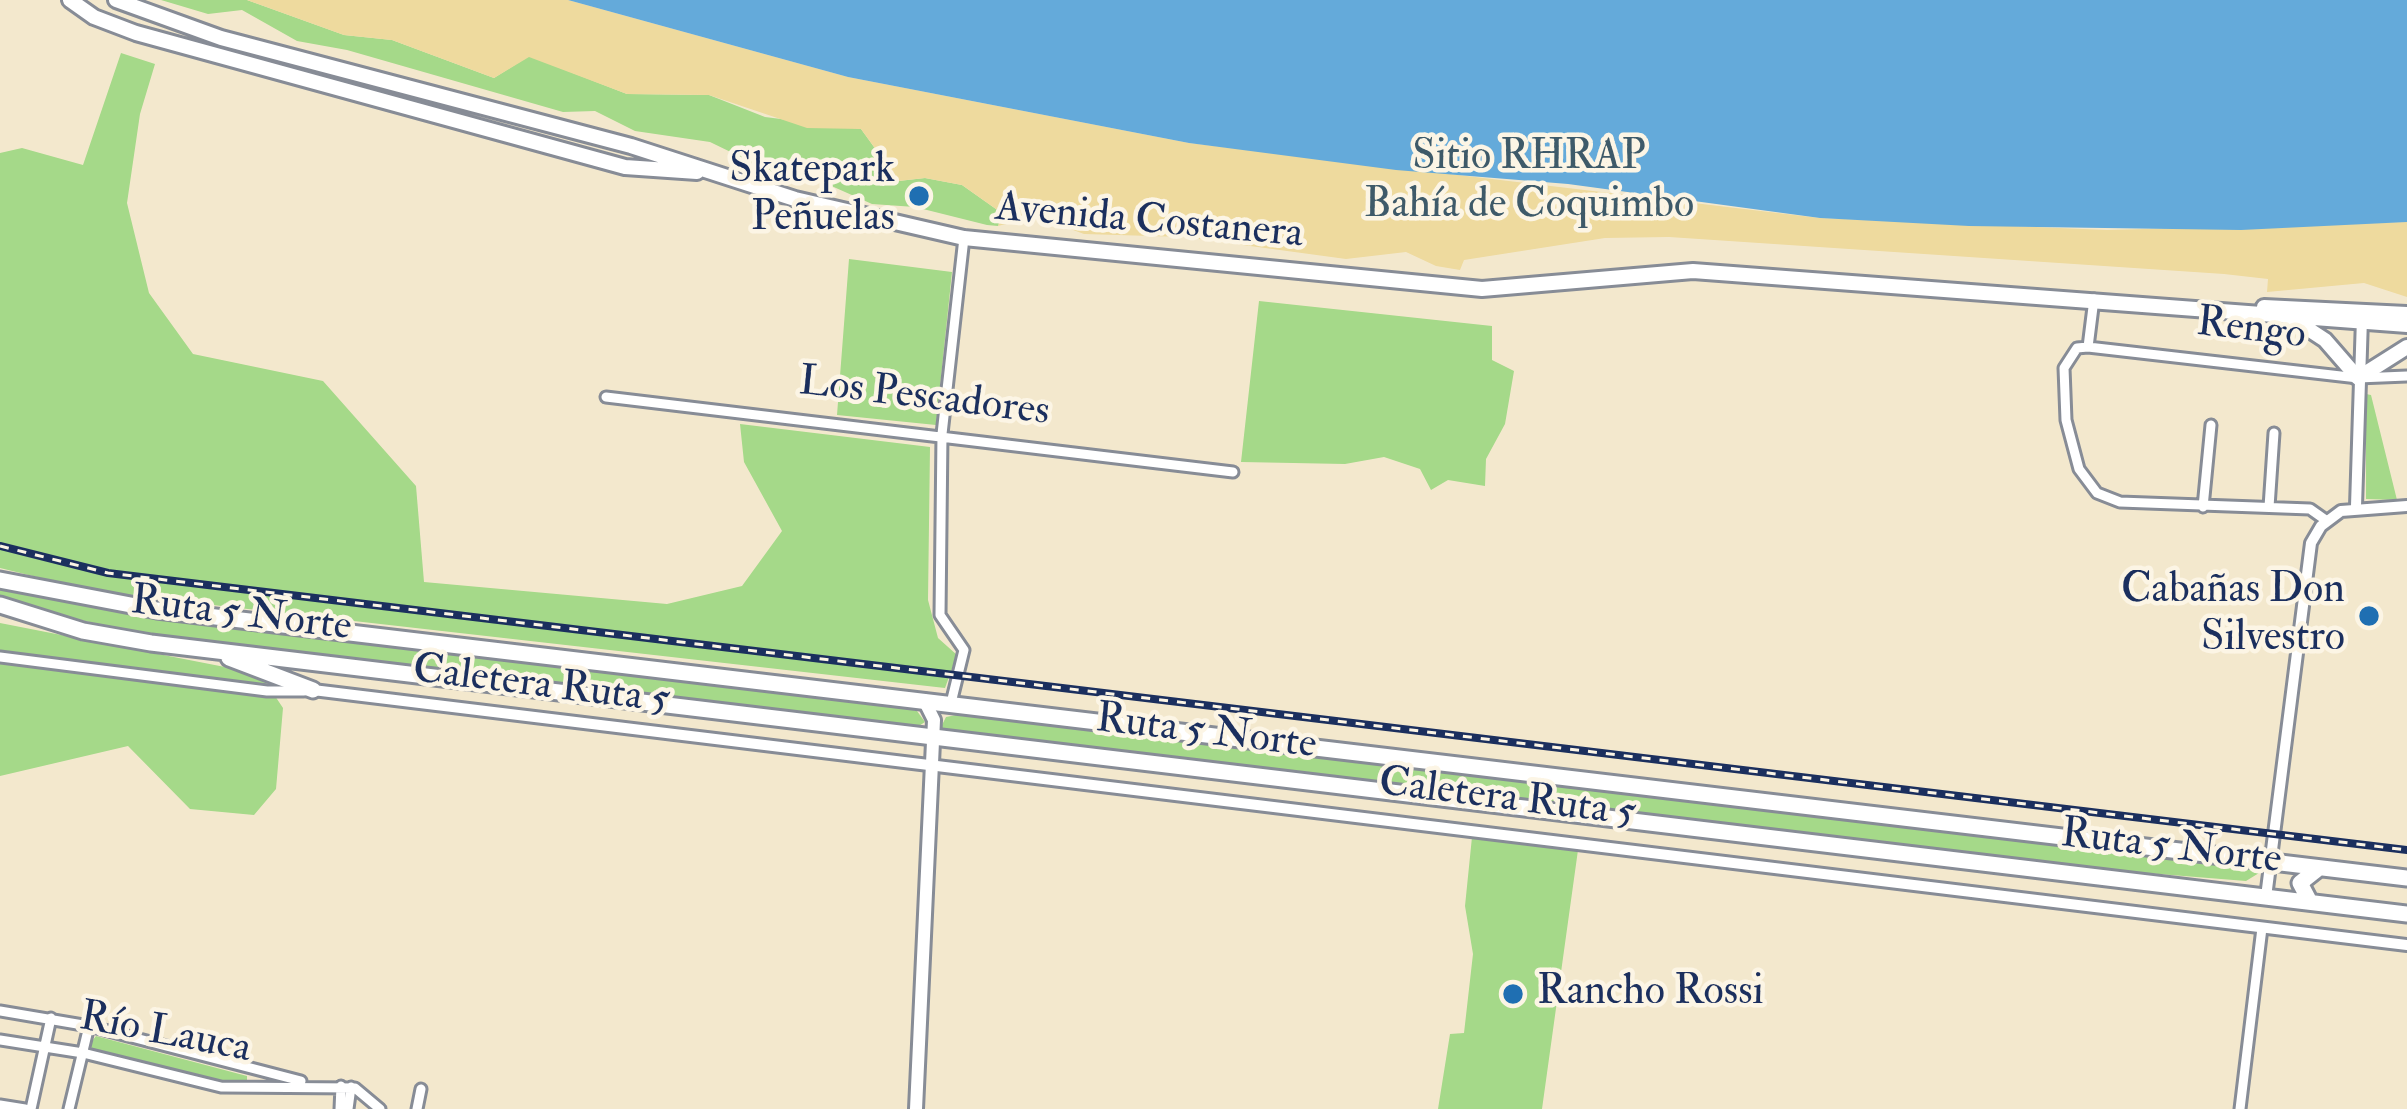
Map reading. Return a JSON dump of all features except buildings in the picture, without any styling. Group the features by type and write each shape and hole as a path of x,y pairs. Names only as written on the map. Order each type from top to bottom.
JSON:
{"highway":[{"name":"Ruta 5 Norte","path":"2,580 140,608 2407,878"},
{"name":"Ruta 5 Norte","path":"0,606 101,635 186,647 933,729 2407,914"},
{"path":"186,647 313,690"},
{"path":"2310,902 2300,890 2301,879 2321,867"}],"main road":[{"name":"Avenida Costanera","path":"70,0 107,23 625,167 661,173 708,172"},
{"name":"Avenida Costanera","path":"117,1 221,38 631,146 839,212 964,238 1482,289 1694,271 2363,315 2407,325"},
{"path":"107,23 102,7 117,1"},
{"path":"625,167 636,158 631,146"},
{"name":"Avenida Costanera","path":"2241,309 2282,316 2407,314"},
{"path":"2282,316 2321,336 2358,378 2407,347"},
{"path":"916,1109 933,729 923,700"},
{"path":"933,729 952,703"}],"street":[{"path":"952,703 964,650 940,615 942,434 964,238"},
{"path":"2094,299 2087,347 2078,347 2064,368 2066,420 2086,482 2120,502 2310,509 2326,521"},
{"path":"2356,506 2363,315"},
{"name":"Rengo","path":"2087,347 2358,378 2407,376"},
{"name":"Los Pescadores","path":"606,397 1233,472"},
{"path":"2203,506 2211,425"},
{"path":"2269,507 2274,433"},
{"path":"2266,897 2313,538 2326,521 2356,506 2407,506"},
{"path":"0,656 267,691 313,690"},
{"name":"Caletera Ruta 5","path":"313,690 2407,945"},
{"path":"2240,1109 2263,928"},
{"path":"0,1011 89,1026 311,1084"},
{"path":"0,1105 28,1109 51,1018"},
{"path":"70,1109 89,1026"},
{"name":"Río Lauca","path":"0,1040 83,1053 221,1087 346,1086"},
{"path":"344,1109 346,1086 367,1093 380,1109"},
{"path":"417,1109 421,1089"}],"green space":[{"path":"161,0 247,0 344,35 392,40 494,78 529,56 627,94 709,95 765,117 861,129 882,158 881,183 925,178 962,185 1003,214 998,226 915,207 872,204 827,184 774,173 710,142 635,131 595,111 563,112 347,50 297,41 242,10 208,14"},
{"path":"121,53 155,64 140,114 127,203 149,293 193,354 323,381 416,486 424,582 667,604 742,586 782,531 744,462 740,424 930,447 928,600 938,638 957,655 945,688 98,592 0,568 0,153 22,148 83,165"},
{"path":"849,259 952,272 936,425 837,415"},
{"path":"1259,301 1492,326 1492,360 1514,371 1505,424 1486,459 1485,486 1448,480 1431,490 1420,469 1384,457 1345,464 1241,462"},
{"path":"2366,394 2371,395 2397,500 2366,499"},
{"path":"0,586 132,614 895,705 917,711 925,722 914,729 163,638 44,612 0,597"},
{"path":"0,623 230,668 265,681 283,708 276,789 254,815 190,809 128,746 0,776"},
{"path":"946,717 2253,866 2259,873 2246,881 2059,866 939,731"},
{"name":"Rancho Rossi","path":"1472,837 1578,850 1542,1109 1438,1109 1450,1034 1464,1033 1473,954 1465,906"},
{"path":"96,1036 247,1076 247,1086 182,1076 95,1051 89,1045"}],"sand":[{"path":"247,0 568,0 848,77 1189,143 1820,218 2107,230 2407,222 2407,297 2364,283 2267,292 2268,279 2224,274 1669,237 1605,238 1464,260 1460,270 1436,266 1406,252 1346,259 1184,237 1084,234 1035,216 998,226 1003,214 962,185 925,178 880,183 882,158 861,129 807,128 709,95 627,94 529,57 494,78 392,40 344,35"}],"water":[{"path":"568,0 2407,0 2407,222 2241,230 1969,226 1820,218 1568,184 1396,170 1189,143 848,77"}],"railway":[{"path":"0,546 108,573 2407,850"}],"place":[{"name":"Skatepark Peñuelas","path":"919,196"},
{"name":"Cabañas Don Silvestro","path":"2369,616"},
{"name":"Rancho Rossi","path":"1513,994"}],"park label":[{"name":"Sitio RHRAP Bahía de Coquimbo","path":"1529,183"}]}
